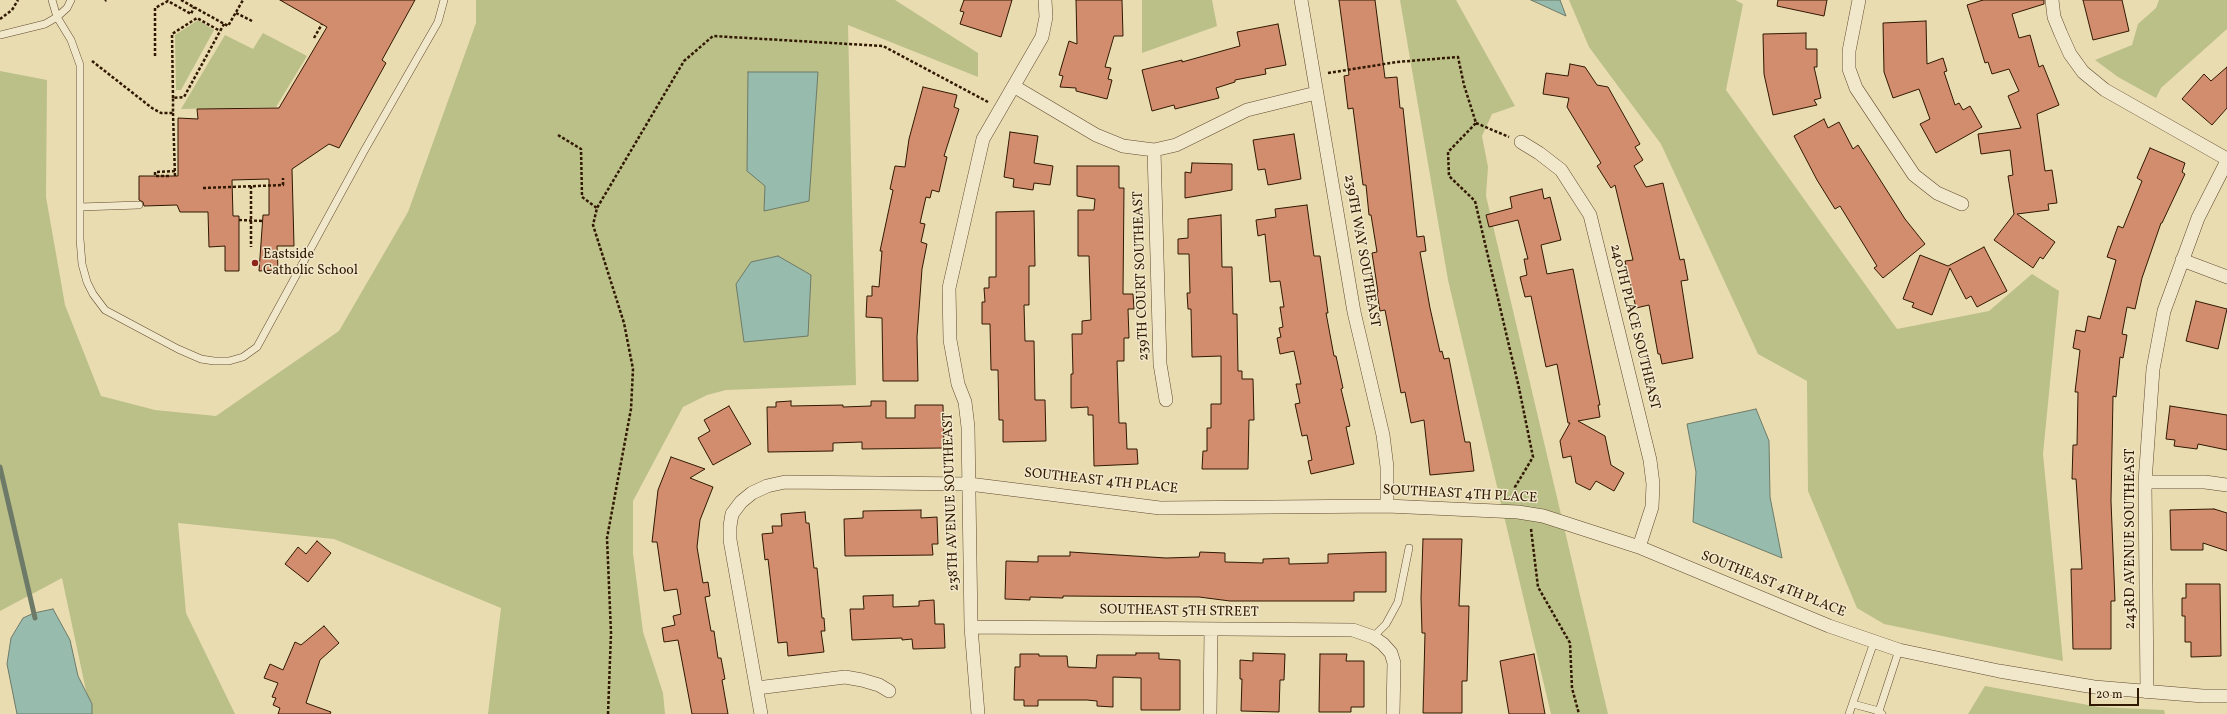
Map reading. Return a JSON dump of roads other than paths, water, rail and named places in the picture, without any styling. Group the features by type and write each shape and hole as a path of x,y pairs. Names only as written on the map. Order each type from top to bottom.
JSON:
{"street":[{"name":"238TH AVENUE SOUTHEAST","path":"978,714 971,627 968,427 965,402 958,384 950,340 949,288 983,139 1000,109 1015,87 1042,37 1046,17 1045,0"},
{"name":"239TH WAY SOUTHEAST","path":"1301,0 1354,312 1383,435 1387,467 1387,506"},
{"path":"1859,0 1849,50 1849,69 1856,88 1914,175 1937,193 1962,204"},
{"path":"2052,0 2054,17 2061,34 2070,54 2083,72 2105,90 2227,160"},
{"path":"1015,87 1096,136 1123,146 1154,150 1176,145 1247,110 1316,93"},
{"name":"240TH PLACE SOUTHEAST","path":"1520,142 1540,153 1561,170 1590,215 1650,460 1653,484 1652,507 1639,546"},
{"name":"239TH COURT SOUTHEAST","path":"1154,150 1160,364 1166,400"},
{"name":"243RD AVENUE SOUTHEAST","path":"2147,692 2145,482 2153,369 2164,311 2182,260 2198,218 2227,160"},
{"path":"2182,260 2227,277"},
{"name":"SOUTHEAST 4TH PLACE","path":"757,688 730,540 730,526 732,514 741,502 752,493 785,482 969,484 1160,508 1387,506 1518,512 1542,516 1639,546 1829,626 1899,650 1999,671 2094,687 2147,692 2227,696"},
{"path":"2145,482 2205,482 2227,485"},
{"name":"SOUTHEAST 5TH STREET","path":"971,627 1352,630 1378,640"},
{"path":"1210,714 1211,629"},
{"path":"1378,640 1391,652 1394,664 1393,714"},
{"path":"761,714 757,688 845,678 862,680 879,685 889,692"}],"lane":[{"path":"52,0 57,18 72,40 80,65 80,207 82,264 93,294 105,310 178,349 201,359 229,361 243,357 257,347 364,152 438,22 444,0"},
{"path":"0,35 45,24 57,18 67,8 71,0"},
{"path":"80,207 139,205"},
{"path":"1378,640 1398,602 1409,548"},
{"path":"1849,714 1874,642"},
{"path":"1853,704 1879,713 1899,650"}],"waterway":[{"path":"0,467 35,618"}],"place":[{"name":"Eastside Catholic School","path":"255,263"}]}
